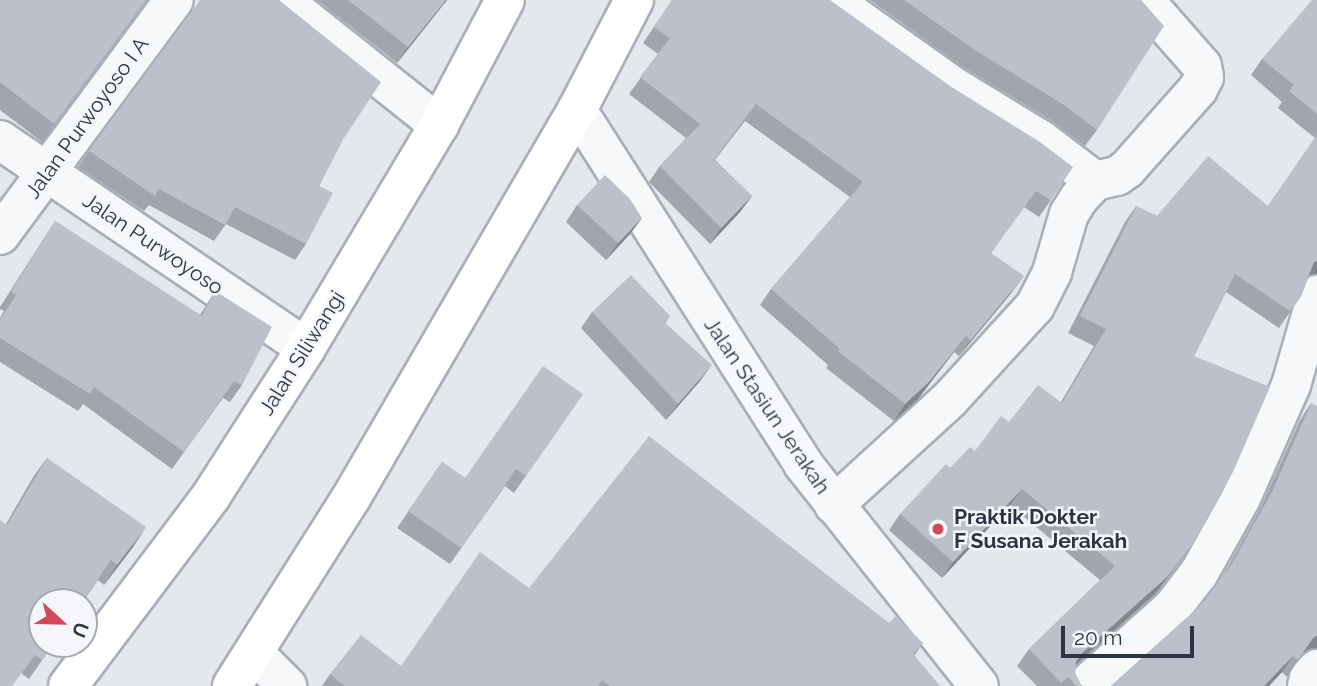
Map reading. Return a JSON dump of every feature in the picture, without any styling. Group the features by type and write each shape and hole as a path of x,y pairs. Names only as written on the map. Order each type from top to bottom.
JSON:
{"highway":[{"name":"Jalan Siliwangi","path":"68,686 211,496 306,348 439,125 505,0"},
{"path":"232,686 358,486 577,110 634,0"}],"street":[{"name":"Jalan Purwoyoso I A","path":"0,235 174,0"},
{"path":"282,0 439,125"},
{"path":"832,0 951,85 1041,140 1095,181"},
{"path":"834,505 950,399 1035,306 1052,272 1069,214 1095,181 1116,176 1127,169 1198,89 1204,77 1202,66 1144,0"},
{"name":"Jalan Stasiun Jerakah","path":"577,110 788,442 834,505 979,686"},
{"name":"Jalan Purwoyoso","path":"0,140 306,348"},
{"path":"1085,686 1172,608 1199,573 1241,498 1292,386 1317,295"},
{"path":"254,653 287,686"},
{"path":"1307,686 1309,678 1317,669"}],"building":[{"path":"0,0 146,0 54,124 0,82"},
{"path":"200,0 279,0 381,82 342,141 319,186 333,193 306,244 235,207 225,225 159,189 155,196 89,151"},
{"path":"348,0 446,0 408,47"},
{"path":"672,0 830,0 950,86 1040,142 1073,167 1051,200 1036,191 991,253 1024,276 971,340 966,336 929,382 905,404 838,351 840,349 771,289 863,182 756,104 714,160 752,196 721,228 660,166 700,124 640,77 670,38 654,27"},
{"path":"904,0 1141,0 1164,26 1097,130 1064,105 975,50"},
{"path":"1312,0 1317,0 1317,114 1289,91 1294,85 1262,59"},
{"path":"1317,135 1317,261 1314,262 1301,296 1290,311 1235,274 1194,356 1270,387 1233,472 1192,545 1167,577 1081,654 1076,662 1075,673 1083,686 1076,686 1068,677 1061,683 1029,649 1115,566 1022,489 953,562 900,514 946,464 950,468 970,447 975,451 1001,416 1009,422 1038,385 1062,403 1106,329 1080,316 1136,206 1157,216 1208,156 1268,206"},
{"path":"605,175 630,199 642,218 618,243 577,205"},
{"path":"55,221 202,316 215,291 272,327 242,385 234,381 184,452 94,387 90,394 0,338 0,320 16,295 11,292"},
{"path":"631,275 670,316 664,322 712,365 678,404 592,312"},
{"path":"543,366 583,394 526,476 516,469 461,548 408,511 442,462 465,478"},
{"path":"1311,403 1317,406 1317,635 1298,660 1293,656 1264,686 1111,686 1201,605 1230,567 1272,492"},
{"path":"649,436 889,623 896,616 923,643 913,654 940,686 610,686 602,680 598,686 345,686 330,674 361,635 401,666 480,552 529,588"},
{"path":"47,458 146,527 117,565 111,560 92,588 28,588 28,658 33,658 12,686 0,686 0,520 7,525"}],"place":[{"name":"Praktik Dokter F Susana Jerakah","path":"938,529"}]}
